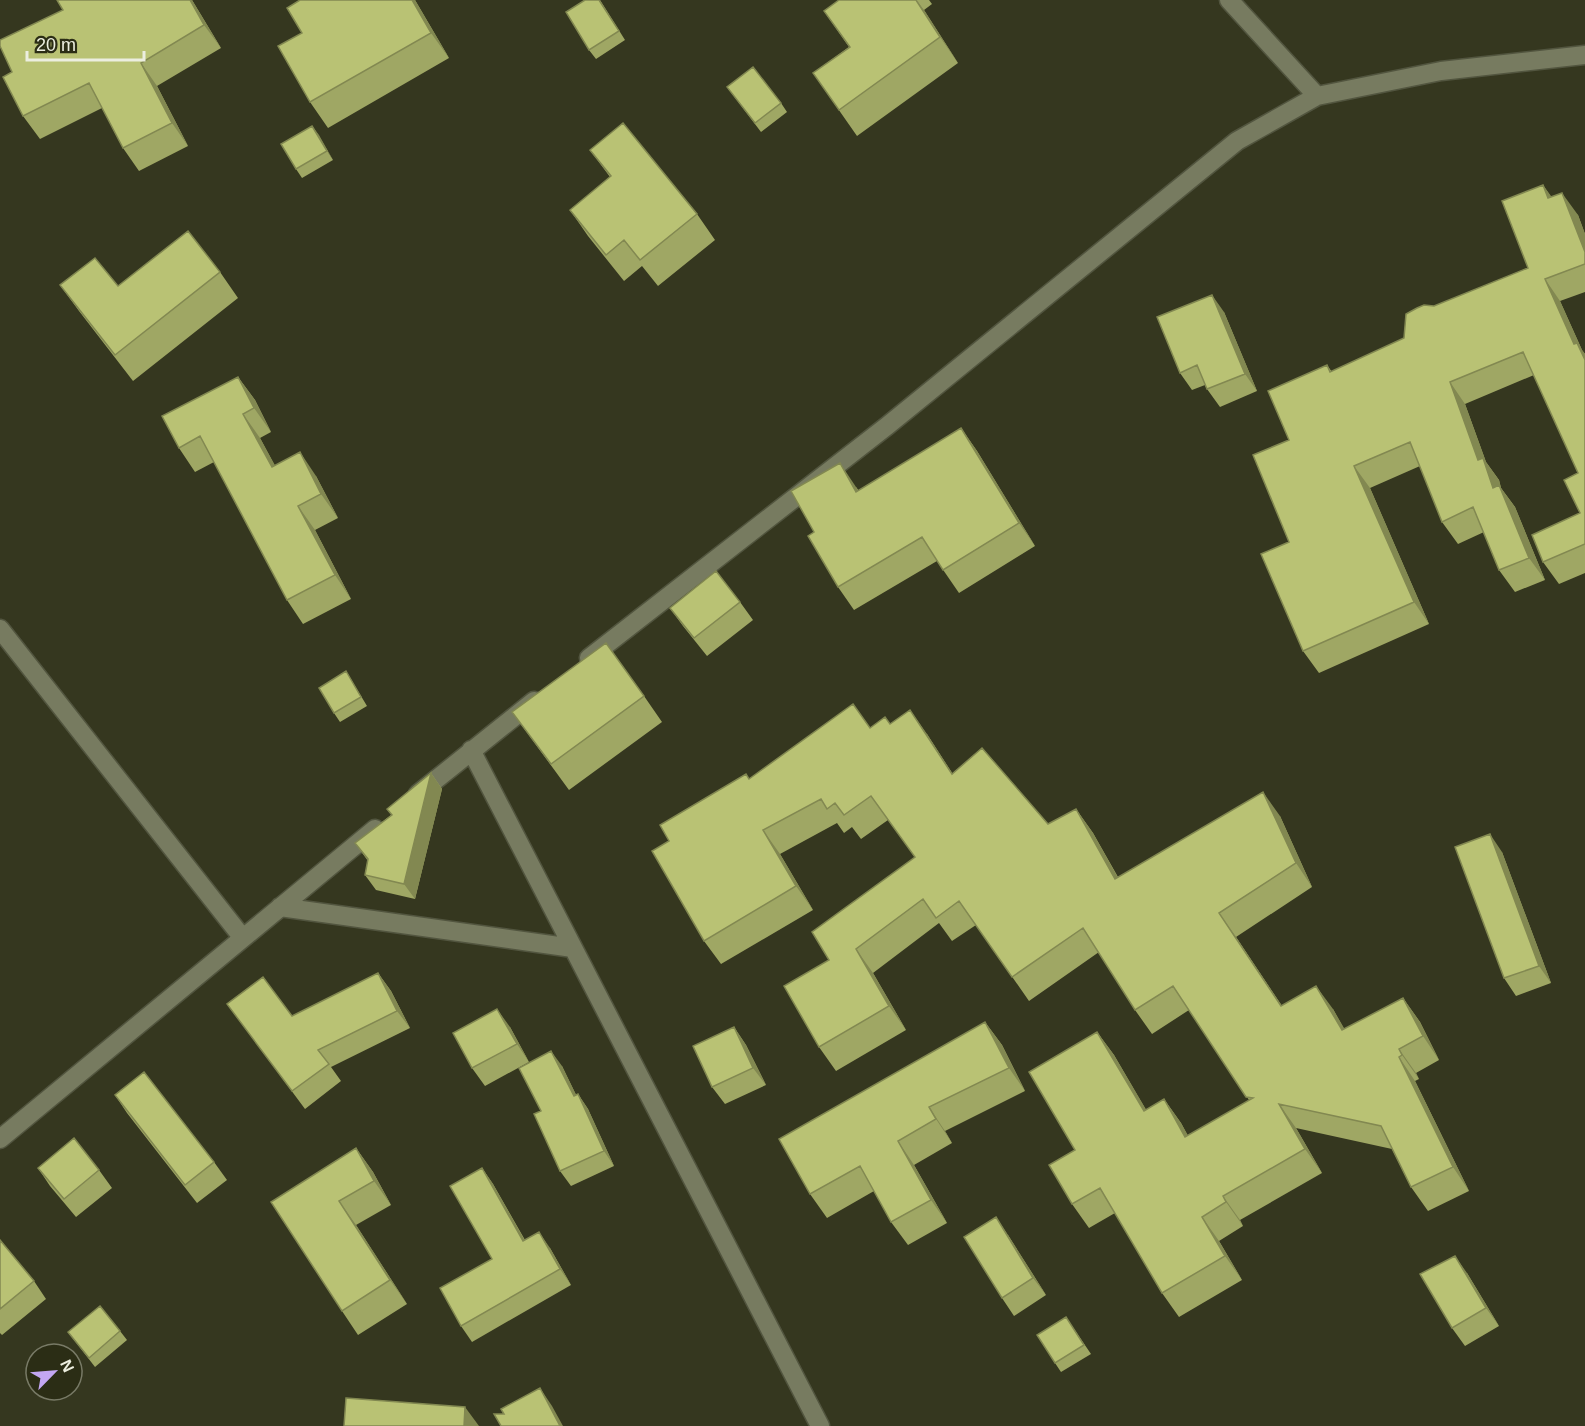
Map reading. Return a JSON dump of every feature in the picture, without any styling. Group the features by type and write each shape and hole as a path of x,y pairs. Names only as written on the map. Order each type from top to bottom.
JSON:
{"street":[{"path":"1229,0 1317,96"},
{"path":"575,669 887,426 1237,141 1317,96 1441,71 1585,55"},
{"path":"0,629 242,937"},
{"path":"408,802 547,691"},
{"path":"471,750 820,1426"},
{"path":"0,1139 389,817"},
{"path":"280,907 573,948"}],"building":[{"path":"57,0 190,0 204,25 141,63 172,123 123,148 89,83 23,116 3,77 12,72 0,46 0,40 63,10"},
{"path":"300,0 412,0 431,33 310,102 278,46 302,33 287,8"},
{"path":"585,0 599,0 619,31 589,50 566,12"},
{"path":"839,0 916,0 940,37 839,110 813,73 850,47 824,11"},
{"path":"753,67 781,103 755,123 727,87"},
{"path":"623,123 697,214 640,260 624,240 606,255 570,210 611,176 590,150"},
{"path":"312,126 327,151 296,169 281,144"},
{"path":"1543,185 1548,198 1562,193 1585,252 1585,264 1545,279 1574,344 1577,343 1585,360 1585,544 1543,562 1532,535 1580,513 1564,480 1578,473 1523,352 1450,382 1478,460 1483,458 1493,488 1499,485 1529,558 1499,570 1473,507 1442,522 1410,442 1354,466 1414,602 1303,651 1261,554 1289,542 1253,455 1289,440 1268,391 1327,365 1330,372 1404,338 1406,314 1417,308 1424,305 1434,306 1528,268 1502,201"},
{"path":"188,231 220,272 115,355 60,285 95,258 118,286"},
{"path":"1212,295 1245,374 1207,389 1197,365 1180,373 1157,317"},
{"path":"238,377 254,408 243,414 272,467 300,452 321,494 298,506 335,575 287,600 200,436 179,448 162,416"},
{"path":"961,428 1019,523 943,570 922,537 838,587 808,536 814,532 791,491 840,463 856,492"},
{"path":"716,571 740,602 694,638 670,608"},
{"path":"606,643 644,696 551,764 512,712"},
{"path":"346,671 361,697 334,713 319,688"},
{"path":"853,704 870,728 885,717 890,724 910,710 952,774 982,748 1048,824 1076,809 1115,879 1263,792 1296,863 1219,913 1281,1006 1316,986 1342,1030 1403,998 1423,1036 1399,1049 1402,1055 1399,1057 1453,1167 1411,1187 1381,1126 1279,1104 1305,1149 1223,1196 1226,1202 1202,1217 1225,1256 1162,1293 1100,1188 1072,1204 1049,1165 1075,1150 1029,1072 1097,1032 1144,1111 1164,1099 1185,1137 1253,1098 1246,1097 1173,986 1135,1010 1083,928 1012,977 959,901 936,918 923,899 856,949 889,1006 819,1047 784,986 829,960 812,932 915,857 871,796 844,815 835,803 827,809 821,799 763,830 796,886 704,941 652,851 669,841 660,825 746,774 749,779"},
{"path":"431,773 404,884 365,875 368,859 355,843 392,815 387,809"},
{"path":"1490,834 1539,966 1504,978 1455,847"},
{"path":"378,973 397,1011 318,1050 329,1064 292,1091 227,1004 263,977 292,1016"},
{"path":"497,1009 517,1044 472,1068 453,1033"},
{"path":"985,1022 1009,1068 929,1107 936,1119 898,1141 931,1200 891,1222 860,1166 810,1194 779,1139"},
{"path":"734,1027 753,1068 712,1087 693,1046"},
{"path":"551,1051 574,1096 578,1094 604,1151 560,1171 534,1114 541,1111 519,1068"},
{"path":"144,1072 214,1162 185,1185 115,1095"},
{"path":"74,1138 99,1170 64,1199 38,1168"},
{"path":"356,1148 374,1181 339,1201 390,1280 342,1311 271,1202"},
{"path":"482,1168 523,1241 539,1232 560,1269 461,1326 440,1288 492,1259 450,1186"},
{"path":"996,1217 1033,1278 1002,1298 964,1237"},
{"path":"0,1240 34,1281 0,1309"},
{"path":"1455,1256 1486,1308 1452,1328 1420,1274"},
{"path":"100,1306 120,1331 89,1358 84,1352 84,1342 76,1342 68,1332"},
{"path":"1066,1317 1084,1345 1055,1363 1037,1335"},
{"path":"540,1388 560,1426 501,1426 494,1414 504,1414 501,1409"},
{"path":"346,1398 465,1407 464,1426 344,1426"}]}
